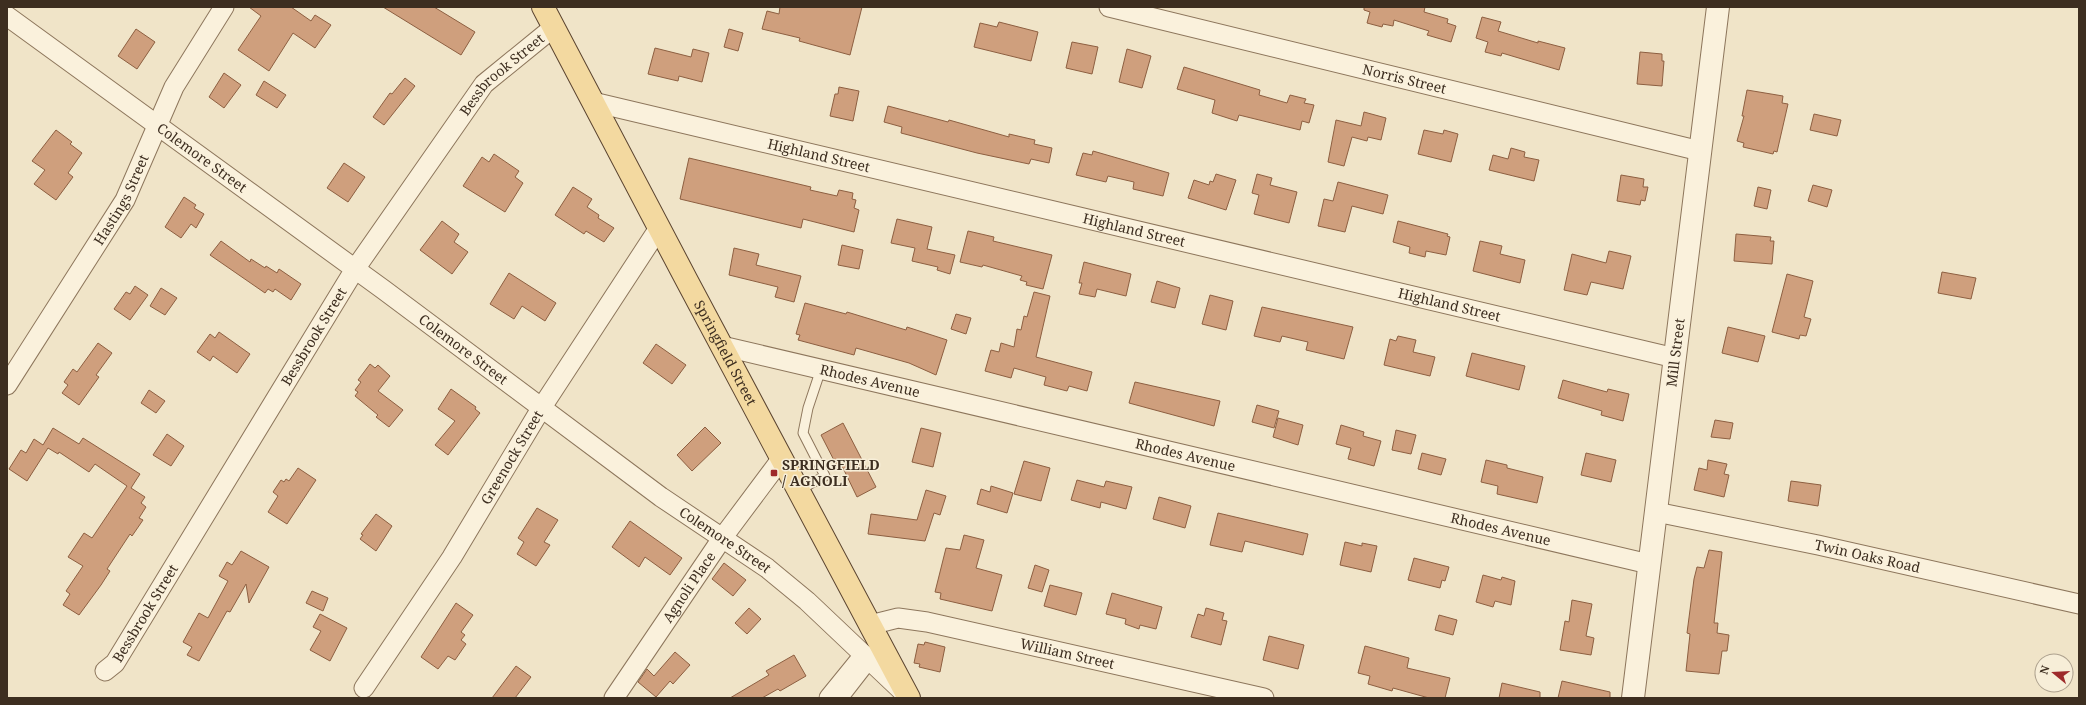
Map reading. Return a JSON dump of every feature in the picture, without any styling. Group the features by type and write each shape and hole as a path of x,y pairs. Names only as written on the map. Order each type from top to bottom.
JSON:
{"main road":[{"name":"Springfield Street","path":"543,7 909,697"}],"street":[{"name":"Hastings Street","path":"7,385 125,200 159,126 174,88 224,7"},
{"name":"Norris Street","path":"1110,7 1700,151"},
{"name":"Mill Street","path":"1633,698 1718,7"},
{"name":"Colemore Street","path":"7,16 355,269 661,497 723,537 789,585 909,697"},
{"name":"Bessbrook Street","path":"105,671 115,663 355,269 484,84 554,27"},
{"name":"Highland Street","path":"593,102 1675,358"},
{"name":"Greenock Street","path":"364,688 452,557 542,407 659,228"},
{"name":"Rhodes Avenue","path":"722,346 1649,564"},
{"name":"Agnoli Place","path":"614,698 723,537 782,458"},
{"name":"Twin Oaks Road","path":"1656,512 1818,545 2079,604"},
{"name":"William Street","path":"870,625 898,618 923,621 1264,698"},
{"path":"829,698 868,659"}],"lane":[{"path":"799,490 825,476 803,434 808,408 821,369"},
{"path":"844,698 868,659"}],"building":[{"path":"249,7 291,7 311,21 315,15 331,25 315,48 293,33 269,71 238,50 261,16"},
{"path":"383,7 434,7 475,32 461,55"},
{"path":"780,7 862,7 850,55 799,41 800,38 762,29 767,11 779,14"},
{"path":"1364,7 1425,7 1424,12 1448,19 1447,23 1456,26 1451,42 1427,35 1429,31 1394,20 1393,26 1383,24 1382,27 1367,23 1370,12 1364,10"},
{"path":"1482,17 1501,22 1498,31 1538,43 1538,41 1565,48 1559,70 1502,53 1501,56 1485,52 1488,42 1476,38"},
{"path":"999,22 1038,32 1031,61 974,47 980,23 997,27"},
{"path":"136,29 155,42 137,69 118,56"},
{"path":"729,29 743,33 738,51 724,47"},
{"path":"1072,42 1098,47 1092,74 1066,68"},
{"path":"655,48 691,57 693,49 709,53 702,82 679,76 678,81 648,74"},
{"path":"1127,49 1151,56 1142,88 1119,82"},
{"path":"1640,52 1662,54 1662,61 1664,61 1662,86 1637,84"},
{"path":"1184,67 1260,90 1259,95 1287,103 1290,95 1306,99 1304,103 1314,105 1309,123 1302,121 1300,130 1239,115 1237,121 1212,113 1215,100 1177,89"},
{"path":"224,73 241,85 224,108 209,97"},
{"path":"405,78 415,86 384,125 373,117 390,93 392,94"},
{"path":"264,81 286,95 277,108 256,95"},
{"path":"839,87 859,91 853,121 830,116 835,94 838,94"},
{"path":"1747,90 1783,96 1782,103 1788,104 1777,152 1774,151 1773,154 1743,147 1744,143 1737,141 1744,116 1742,116"},
{"path":"888,106 948,122 949,120 1009,137 1009,134 1035,140 1034,144 1052,148 1049,163 1031,159 1029,164 977,153 901,133 902,127 884,122"},
{"path":"1364,112 1386,118 1381,140 1368,137 1367,141 1352,137 1344,166 1328,162 1336,120 1361,126"},
{"path":"1814,114 1841,120 1837,136 1810,130"},
{"path":"56,130 72,142 70,144 82,153 68,173 73,177 56,200 34,184 45,170 32,161"},
{"path":"1424,130 1443,134 1444,130 1458,134 1451,162 1418,154"},
{"path":"1511,148 1525,152 1524,157 1539,160 1534,181 1489,170 1493,155 1508,159"},
{"path":"1093,151 1169,173 1163,196 1133,189 1134,182 1108,176 1106,182 1076,175 1083,153 1092,155"},
{"path":"494,154 519,171 515,177 523,183 505,212 463,186 482,157 489,162"},
{"path":"689,158 811,187 810,190 837,196 839,190 853,193 852,199 856,200 854,208 859,210 854,232 803,219 801,228 680,199"},
{"path":"344,163 365,177 348,202 327,188"},
{"path":"1216,174 1236,180 1226,210 1188,198 1194,180 1209,185 1210,181 1213,182"},
{"path":"1257,174 1272,178 1270,185 1297,192 1289,223 1254,214 1259,195 1252,193"},
{"path":"1621,175 1644,179 1643,187 1648,187 1645,201 1641,200 1640,205 1617,201"},
{"path":"1338,182 1388,195 1383,214 1352,206 1345,232 1318,226 1324,199 1333,201"},
{"path":"1813,185 1832,190 1827,207 1808,201"},
{"path":"573,187 592,199 587,207 599,215 598,218 614,228 604,242 586,231 584,234 555,215"},
{"path":"1758,187 1771,190 1767,209 1754,206"},
{"path":"184,197 196,205 194,208 204,214 196,228 191,224 181,238 165,227"},
{"path":"897,219 932,227 927,249 955,255 950,274 937,270 938,267 912,261 915,248 891,243"},
{"path":"442,221 459,234 454,242 468,252 452,274 420,250"},
{"path":"1398,221 1448,234 1447,236 1450,237 1446,255 1426,251 1425,257 1409,253 1410,247 1393,242"},
{"path":"968,231 994,237 993,241 1052,255 1043,289 1026,285 1027,282 1020,280 1022,276 983,265 982,267 960,262"},
{"path":"1736,234 1771,237 1770,241 1774,241 1772,264 1734,261"},
{"path":"221,241 250,262 251,259 265,268 266,266 277,273 279,269 301,284 291,300 275,289 273,292 268,289 265,293 210,255"},
{"path":"1480,241 1502,246 1500,254 1525,260 1520,283 1473,271"},
{"path":"842,245 863,250 859,269 838,265"},
{"path":"734,248 759,254 756,265 801,276 794,302 775,297 778,287 729,275"},
{"path":"1609,251 1631,256 1623,289 1591,282 1587,295 1564,290 1572,254 1606,263"},
{"path":"1084,262 1131,274 1126,296 1097,289 1095,297 1079,294 1082,283 1079,283"},
{"path":"1942,272 1976,278 1971,299 1938,293"},
{"path":"509,273 556,303 545,321 522,306 514,319 490,304"},
{"path":"1787,274 1813,281 1804,317 1811,319 1806,336 1800,335 1799,339 1772,332"},
{"path":"1157,281 1180,288 1175,308 1151,302"},
{"path":"135,286 148,295 130,320 114,309 126,292 130,294"},
{"path":"161,288 177,298 165,315 150,306"},
{"path":"1034,292 1050,296 1036,357 1092,372 1087,391 1069,386 1067,391 1044,385 1046,377 1014,368 1011,378 985,371 991,350 999,352 1001,343 1014,347 1017,329 1021,330 1024,316 1027,317"},
{"path":"1210,295 1233,301 1226,330 1202,324"},
{"path":"805,303 846,314 847,312 906,330 907,327 947,340 936,375 909,363 856,348 854,355 798,340 800,335 796,334"},
{"path":"1262,307 1353,327 1344,359 1306,350 1308,342 1282,336 1280,342 1254,336"},
{"path":"956,314 971,318 966,334 951,329"},
{"path":"1728,327 1765,336 1758,362 1722,353"},
{"path":"219,332 250,354 237,373 213,356 210,361 197,352 210,334 215,338"},
{"path":"1398,336 1416,340 1413,352 1435,357 1430,376 1384,365 1390,339 1396,341"},
{"path":"98,343 112,353 96,375 99,377 79,405 62,393 68,385 64,382 73,369 77,372"},
{"path":"656,344 686,365 672,384 643,363"},
{"path":"1472,353 1525,366 1519,390 1466,376"},
{"path":"370,364 375,368 378,365 390,376 378,391 403,410 389,427 376,417 378,415 355,396 358,392 355,390 361,382 358,380"},
{"path":"1563,380 1607,392 1608,389 1629,394 1623,421 1601,415 1602,411 1558,398"},
{"path":"1135,382 1220,401 1214,426 1129,403"},
{"path":"451,389 476,407 475,409 480,413 448,455 435,445 455,421 438,409"},
{"path":"149,390 165,401 156,413 141,403"},
{"path":"1257,405 1279,411 1274,428 1252,422"},
{"path":"1278,418 1303,425 1298,445 1273,437"},
{"path":"1715,420 1733,423 1730,439 1711,437"},
{"path":"843,423 876,487 857,497 843,468 839,470 821,435"},
{"path":"1341,425 1364,432 1363,436 1381,441 1374,466 1348,459 1351,448 1336,444"},
{"path":"705,427 721,443 692,471 677,455"},
{"path":"53,428 79,444 83,438 140,474 131,488 145,497 141,503 146,507 139,518 143,520 132,536 130,534 107,569 110,571 79,615 63,605 70,594 66,591 83,566 68,557 84,533 92,538 127,486 95,464 89,472 59,452 58,454 48,448 27,481 9,469 21,450 26,453 34,439 43,445"},
{"path":"921,428 941,433 933,467 912,462"},
{"path":"1396,430 1416,435 1411,454 1392,450"},
{"path":"167,434 184,446 171,466 153,455"},
{"path":"1422,453 1446,459 1441,475 1418,469"},
{"path":"1586,453 1616,460 1611,482 1581,475"},
{"path":"1486,460 1507,465 1507,468 1543,477 1537,503 1497,494 1498,486 1481,482"},
{"path":"1708,460 1727,464 1724,474 1729,475 1724,497 1694,490 1699,468 1707,470"},
{"path":"1024,461 1050,468 1041,501 1014,494"},
{"path":"298,468 316,480 287,524 268,512 278,496 273,492 281,480 284,482 286,479 289,481"},
{"path":"1077,480 1104,487 1106,481 1132,487 1126,509 1101,502 1100,508 1071,500"},
{"path":"1791,481 1821,485 1818,506 1788,501"},
{"path":"991,486 1013,493 1007,513 977,504 981,489 990,492"},
{"path":"926,490 946,496 940,515 934,513 925,541 868,534 871,514 917,520"},
{"path":"1159,497 1191,506 1185,528 1153,519"},
{"path":"537,508 558,520 544,542 550,545 536,566 517,554 524,542 518,538"},
{"path":"1218,513 1308,534 1303,555 1245,541 1242,552 1210,545"},
{"path":"376,514 392,526 376,551 360,539 363,535 361,534"},
{"path":"630,521 682,558 670,575 645,557 639,567 612,547"},
{"path":"964,535 984,540 976,568 1002,575 992,611 940,599 941,593 935,592 946,548 960,550"},
{"path":"1345,542 1362,546 1362,543 1377,546 1371,572 1340,565"},
{"path":"1709,550 1722,552 1714,623 1718,623 1717,633 1729,635 1727,651 1722,651 1719,674 1686,671 1690,634 1687,633 1694,579 1697,567 1704,568"},
{"path":"241,551 269,567 249,603 246,584 230,612 227,611 199,661 187,655 192,647 183,642 199,613 208,618 228,581 219,576 227,562 232,565"},
{"path":"1414,558 1449,567 1445,581 1442,580 1440,588 1408,580"},
{"path":"724,563 746,580 733,596 712,579"},
{"path":"1035,565 1049,570 1042,592 1028,588"},
{"path":"1483,575 1501,580 1502,577 1515,581 1511,605 1495,601 1493,607 1476,602"},
{"path":"1050,585 1082,593 1076,615 1044,606"},
{"path":"312,591 328,598 323,611 306,603"},
{"path":"1112,593 1162,607 1156,629 1140,625 1139,629 1125,624 1126,619 1106,614"},
{"path":"1572,600 1592,604 1586,636 1594,638 1591,655 1560,650 1565,621 1569,622"},
{"path":"456,603 473,615 461,632 465,635 461,640 466,644 455,660 448,656 438,669 421,657"},
{"path":"749,608 761,619 747,634 735,623"},
{"path":"1206,608 1224,613 1222,620 1227,621 1221,645 1191,637 1198,614 1204,616"},
{"path":"320,614 347,628 330,661 310,650 321,631 313,627"},
{"path":"1439,615 1457,620 1453,635 1435,630"},
{"path":"1269,636 1304,645 1298,669 1263,660"},
{"path":"925,642 945,647 940,672 919,667 920,664 914,663 918,644 924,645"},
{"path":"1365,646 1409,658 1407,668 1450,678 1445,698 1429,698 1393,688 1392,691 1368,684 1370,676 1358,673"},
{"path":"675,652 690,665 673,684 670,681 656,697 638,682 647,669 654,676"},
{"path":"794,655 806,676 780,691 778,689 762,698 730,698 769,675 766,671"},
{"path":"516,666 531,677 515,698 492,698"},
{"path":"1562,681 1610,692 1610,698 1558,698"},
{"path":"1502,683 1540,692 1540,698 1499,698"}],"place":[{"name":"SPRINGFIELD / AGNOLI","path":"774,473"}]}
